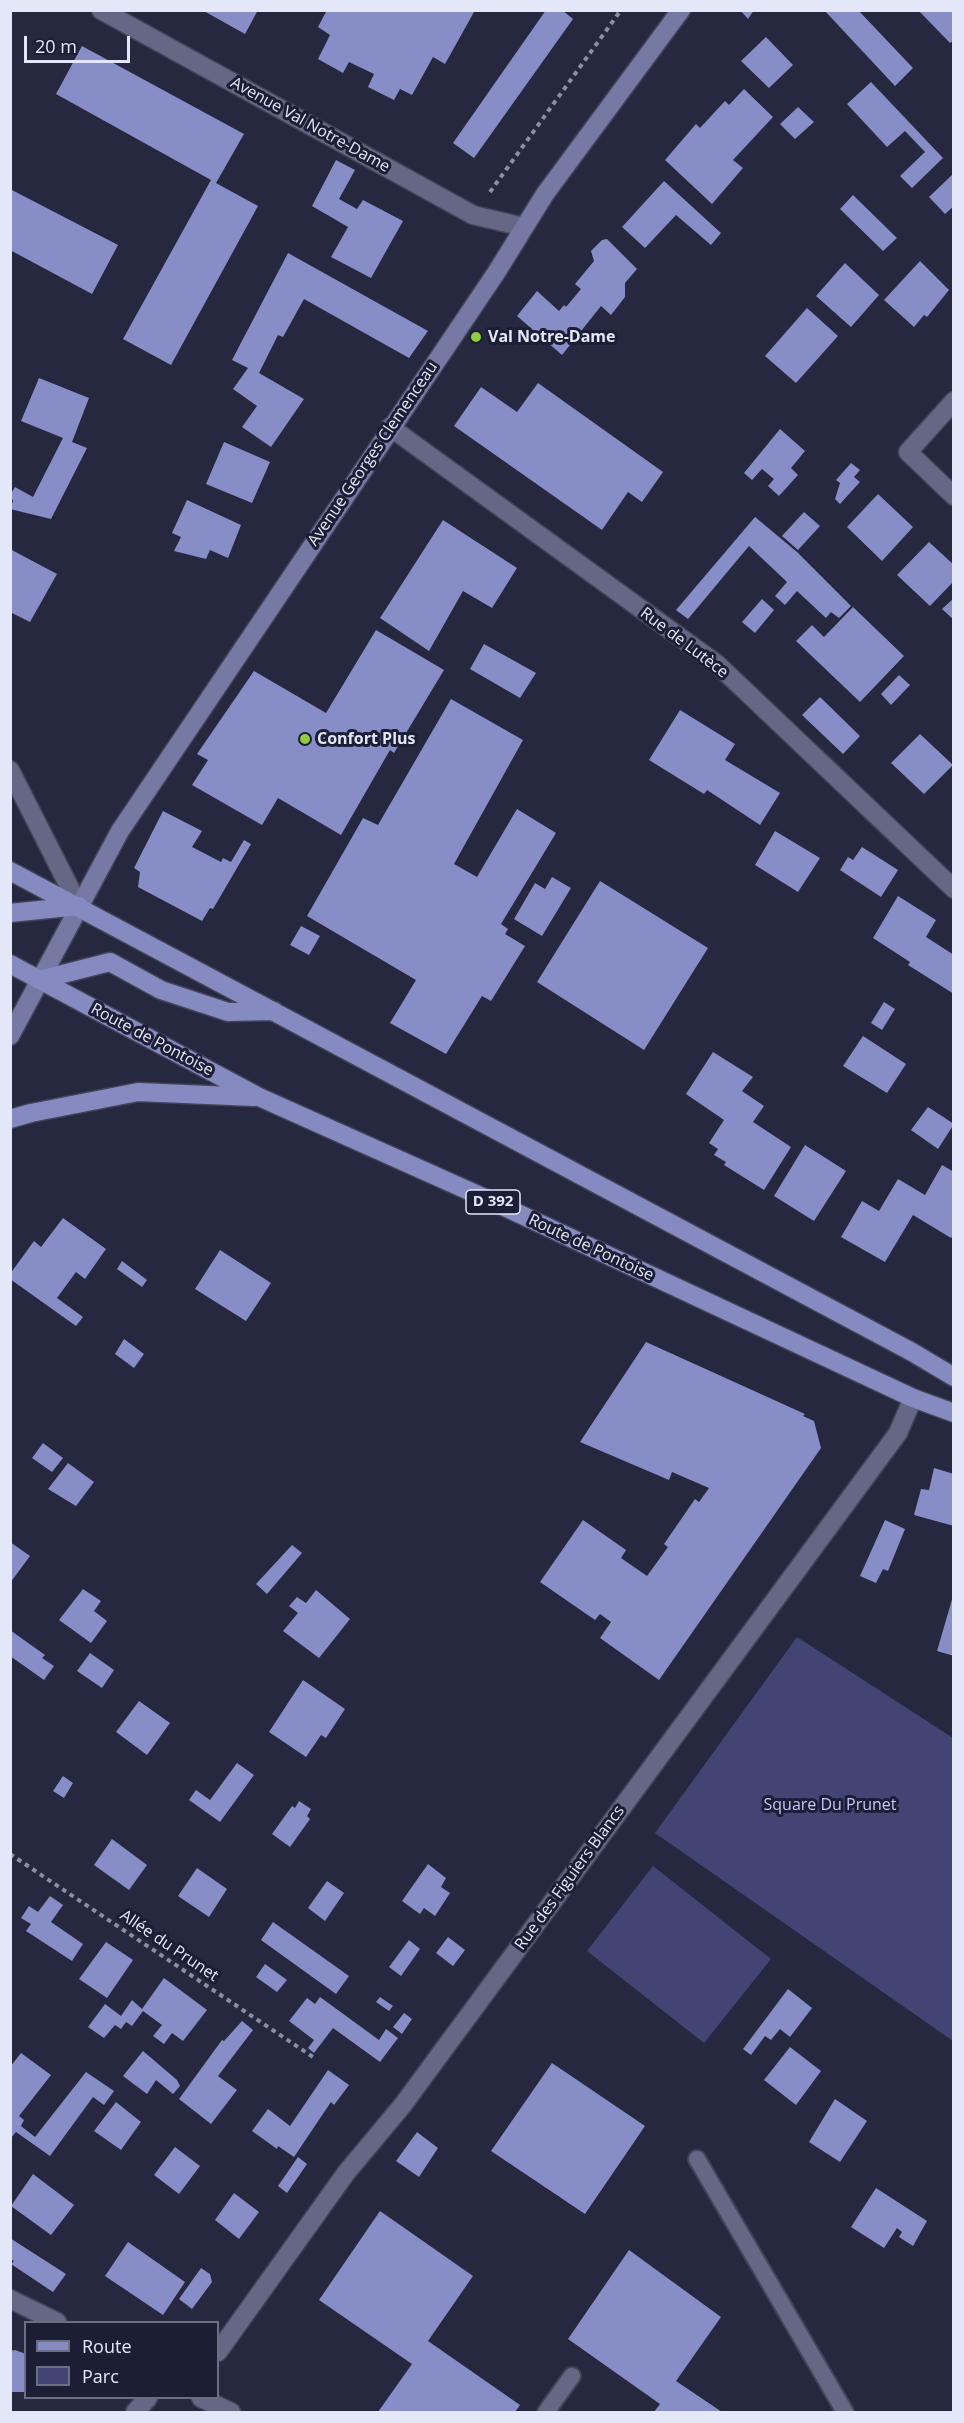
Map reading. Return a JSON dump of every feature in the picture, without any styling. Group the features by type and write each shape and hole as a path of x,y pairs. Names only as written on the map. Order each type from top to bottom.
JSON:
{"main road":[{"name":"Avenue Georges Clemenceau","path":"10,1036 120,831 544,194 681,10"},
{"path":"10,871 276,1011 912,1352 954,1377"},
{"path":"10,913 79,906"},
{"path":"39,980 110,962 161,990 228,1012 276,1011"},
{"name":"D 392","path":"10,964 39,980"},
{"name":"Route de Pontoise","path":"39,980 259,1097 496,1203 913,1398 954,1413"},
{"path":"10,1119 138,1092 259,1097"}],"street":[{"name":"Avenue Val Notre-Dame","path":"100,10 473,215 524,227"},
{"path":"954,401 908,452 954,496"},
{"name":"Rue de Lutèce","path":"390,427 717,664 954,889"},
{"path":"10,770 79,906"},
{"name":"Rue des Figuiers Blancs","path":"219,2351 346,2173 402,2106 898,1433 913,1398"},
{"path":"10,2299 55,2321"},
{"path":"135,2412 146,2399"},
{"path":"205,2399 231,2412"}],"lane":[{"path":"697,2159 845,2412"},
{"path":"546,2412 572,2376"}],"path":[{"path":"473,215 621,10"},
{"name":"Allée du Prunet","path":"10,1854 313,2057"}],"green space":[{"name":"Square Du Prunet","path":"797,1637 953,1738 953,2041 655,1833"},
{"path":"653,1866 771,1959 704,2043 587,1951"}],"building":[{"path":"202,10 258,10 245,34"},
{"path":"327,10 471,10 474,12 445,64 433,57 412,95 400,89 394,100 368,87 374,74 349,62 343,73 318,59 330,35 318,27"},
{"path":"546,10 562,10 573,19 474,158 453,143"},
{"path":"740,10 754,10 748,19"},
{"path":"824,10 858,10 913,68 895,86"},
{"path":"918,10 954,10 954,40 950,43"},
{"path":"766,37 793,65 769,88 741,61"},
{"path":"82,46 244,134 216,183 258,206 171,365 123,339 211,180 56,94"},
{"path":"871,82 943,158 912,188 900,176 925,152 905,131 887,147 847,104"},
{"path":"744,89 773,117 733,160 743,168 712,204 665,160 696,124 700,128 725,101 729,105"},
{"path":"798,107 814,122 795,139 780,124"},
{"path":"336,160 355,170 339,199 357,209 363,200 403,221 371,278 331,257 348,227 312,206"},
{"path":"954,173 954,206 945,214 929,197"},
{"path":"664,181 721,233 711,245 676,215 645,248 622,227"},
{"path":"10,189 118,245 92,294 10,250"},
{"path":"853,195 897,238 883,251 840,209"},
{"path":"607,239 637,269 625,283 625,297 611,315 601,306 562,355 517,316 537,291 559,311 564,305 566,307 581,289 575,284 594,261 591,251 602,240"},
{"path":"288,253 428,331 409,358 304,299 283,337 278,335 259,373 304,399 271,447 242,427 257,406 233,389 248,368 232,360"},
{"path":"920,261 949,290 927,317 924,315 914,327 884,300"},
{"path":"845,263 879,295 851,327 816,296"},
{"path":"807,308 838,336 796,383 765,356"},
{"path":"39,378 89,398 72,442 87,448 51,519 10,509 13,501 10,495 15,487 33,497 63,438 21,421"},
{"path":"538,383 663,472 642,502 628,492 602,530 454,426 481,387 517,412"},
{"path":"780,429 805,451 791,468 798,475 779,496 768,486 774,479 762,469 752,480 744,473"},
{"path":"224,442 270,462 252,503 206,484"},
{"path":"851,463 860,470 854,477 860,482 840,504 835,499 840,483 836,480"},
{"path":"878,494 913,527 882,561 847,527"},
{"path":"187,500 241,525 228,558 210,550 206,559 174,551 181,537 172,533"},
{"path":"804,512 820,526 798,550 782,536"},
{"path":"755,517 797,552 851,606 839,618 831,612 826,618 797,591 785,605 775,596 787,582 749,546 688,619 676,610"},
{"path":"443,520 517,568 492,608 463,591 429,651 380,618"},
{"path":"929,542 954,565 954,581 930,606 897,575"},
{"path":"10,549 57,574 30,622 10,612"},
{"path":"954,598 954,620 942,609"},
{"path":"762,599 774,610 755,633 742,622"},
{"path":"853,607 904,656 860,702 796,641 812,625 824,637"},
{"name":"Confort Plus","path":"376,630 444,670 394,753 390,750 341,835 278,798 262,825 192,785 208,760 197,754 254,671 326,713"},
{"path":"484,644 536,673 520,698 470,669"},
{"path":"899,675 910,685 891,705 881,694"},
{"path":"820,697 860,736 843,754 802,715"},
{"path":"451,699 523,740 454,864 477,877 517,809 556,833 501,924 508,929 505,934 525,946 491,1001 482,996 446,1054 390,1023 416,980 307,916 363,818 378,825"},
{"path":"680,710 735,744 725,760 780,793 760,825 707,790 704,794 649,760"},
{"path":"920,734 953,765 924,794 891,763"},
{"path":"163,811 202,831 192,847 221,862 223,858 231,862 244,840 251,844 213,909 210,908 202,921 138,887 140,872 134,868"},
{"path":"775,831 820,858 798,892 755,865"},
{"path":"862,847 898,870 881,897 840,870 848,857 853,860"},
{"path":"552,877 571,888 542,936 514,919 535,883 545,889"},
{"path":"600,881 708,948 644,1050 537,982"},
{"path":"898,896 936,920 926,937 954,955 954,994 908,965 910,962 873,938"},
{"path":"301,926 320,936 309,955 290,945"},
{"path":"884,1002 895,1009 882,1030 871,1023"},
{"path":"863,1036 906,1064 887,1093 843,1066"},
{"path":"713,1052 753,1077 742,1091 764,1106 753,1122 791,1147 764,1190 724,1165 726,1162 714,1155 718,1149 709,1143 724,1120 686,1094"},
{"path":"928,1107 954,1124 938,1149 911,1130"},
{"path":"805,1145 846,1171 814,1221 774,1196"},
{"path":"942,1165 954,1172 954,1234 951,1238 913,1215 885,1262 841,1237 862,1201 879,1211 898,1179 925,1195"},
{"path":"63,1218 106,1249 85,1279 76,1272 57,1298 83,1317 76,1326 10,1279 10,1274 34,1241 41,1247"},
{"path":"220,1250 271,1283 246,1321 195,1289"},
{"path":"122,1261 147,1280 142,1287 117,1269"},
{"path":"124,1339 144,1354 134,1368 115,1354"},
{"path":"646,1342 805,1414 803,1416 814,1421 821,1448 659,1680 600,1638 611,1622 600,1614 595,1620 540,1582 583,1520 626,1550 621,1558 647,1576 668,1547 664,1544 695,1499 699,1502 709,1488 672,1472 669,1480 580,1442"},
{"path":"43,1443 63,1458 52,1472 32,1458"},
{"path":"68,1463 94,1482 76,1506 48,1489"},
{"path":"934,1468 954,1474 954,1526 914,1515 921,1489 929,1490"},
{"path":"885,1520 905,1529 888,1571 883,1569 876,1583 860,1576"},
{"path":"10,1542 30,1556 10,1583"},
{"path":"292,1545 302,1553 267,1594 256,1584"},
{"path":"83,1589 101,1601 94,1611 107,1621 91,1643 59,1620"},
{"path":"316,1590 350,1619 319,1658 283,1631 298,1613 289,1606 297,1597 306,1603"},
{"path":"954,1596 954,1656 937,1651"},
{"path":"10,1630 45,1655 42,1658 54,1666 44,1680 10,1656"},
{"path":"90,1653 114,1670 102,1688 77,1671"},
{"path":"303,1680 345,1709 326,1738 321,1735 306,1757 269,1732"},
{"path":"139,1701 170,1723 147,1755 116,1732"},
{"path":"237,1763 254,1775 220,1822 189,1800 196,1790 210,1800"},
{"path":"63,1776 73,1783 64,1798 53,1791"},
{"path":"299,1801 311,1809 307,1816 310,1819 290,1847 272,1834 292,1806 295,1808"},
{"path":"112,1839 147,1865 129,1890 94,1865"},
{"path":"428,1864 446,1878 441,1887 450,1893 435,1916 424,1908 420,1914 402,1901"},
{"path":"197,1868 227,1889 209,1917 178,1896"},
{"path":"327,1881 344,1893 325,1921 308,1908"},
{"path":"50,1896 63,1905 51,1922 83,1944 72,1961 26,1931 31,1924 21,1918 29,1906 38,1912"},
{"path":"273,1922 349,1976 336,1994 261,1940"},
{"path":"448,1937 465,1950 453,1966 436,1953"},
{"path":"409,1940 420,1949 401,1976 389,1967"},
{"path":"106,1942 133,1960 107,1998 79,1979"},
{"path":"265,1964 287,1980 277,1992 256,1977"},
{"path":"164,1978 207,2010 183,2041 172,2033 164,2044 153,2036 162,2025 143,2011 132,2026 126,2022 121,2029 115,2025 104,2038 88,2027 105,2004 121,2016 132,2000 142,2009"},
{"path":"788,1989 812,2008 790,2037 780,2029 771,2040 765,2036 751,2055 743,2049"},
{"path":"320,1997 379,2040 386,2029 398,2038 380,2062 333,2028 314,2053 308,2048 314,2040 289,2021 307,1998 315,2004"},
{"path":"380,1997 393,2006 389,2011 376,2002"},
{"path":"404,2013 412,2019 402,2034 393,2027"},
{"path":"242,2021 253,2030 218,2076 237,2090 211,2124 179,2099 222,2040 224,2041"},
{"path":"790,2047 821,2071 796,2105 764,2080"},
{"path":"143,2051 177,2080 180,2086 173,2094 156,2080 147,2094 123,2076"},
{"path":"21,2053 51,2075 19,2116 24,2120 21,2126 35,2137 86,2072 114,2091 104,2105 93,2097 50,2156 16,2132 10,2139 10,2067"},
{"path":"552,2063 645,2126 585,2214 491,2151"},
{"path":"328,2070 349,2085 334,2105 331,2102 294,2157 278,2146 277,2149 252,2131 268,2109 290,2126"},
{"path":"835,2099 867,2121 840,2162 809,2142"},
{"path":"116,2102 141,2122 121,2150 94,2131"},
{"path":"417,2132 438,2148 419,2177 396,2161"},
{"path":"175,2147 200,2166 179,2194 154,2175"},
{"path":"298,2157 307,2164 287,2193 278,2186"},
{"path":"33,2174 74,2205 51,2235 11,2206"},
{"path":"876,2188 927,2221 913,2246 899,2237 902,2232 897,2228 884,2248 851,2227"},
{"path":"234,2193 259,2212 239,2239 215,2220"},
{"path":"380,2211 473,2276 428,2341 520,2405 515,2412 378,2412 412,2364 319,2300"},
{"path":"10,2238 66,2274 53,2292 11,2264 14,2261 10,2259"},
{"path":"128,2242 185,2282 163,2315 105,2276"},
{"path":"629,2250 721,2317 676,2381 722,2412 654,2412 660,2404 568,2339"},
{"path":"201,2268 210,2274 212,2282 192,2309 179,2299"},
{"path":"10,2351 24,2353 24,2392 10,2392"}],"place":[{"name":"Val Notre-Dame","path":"476,337"},
{"name":"Confort Plus","path":"305,739"}]}
